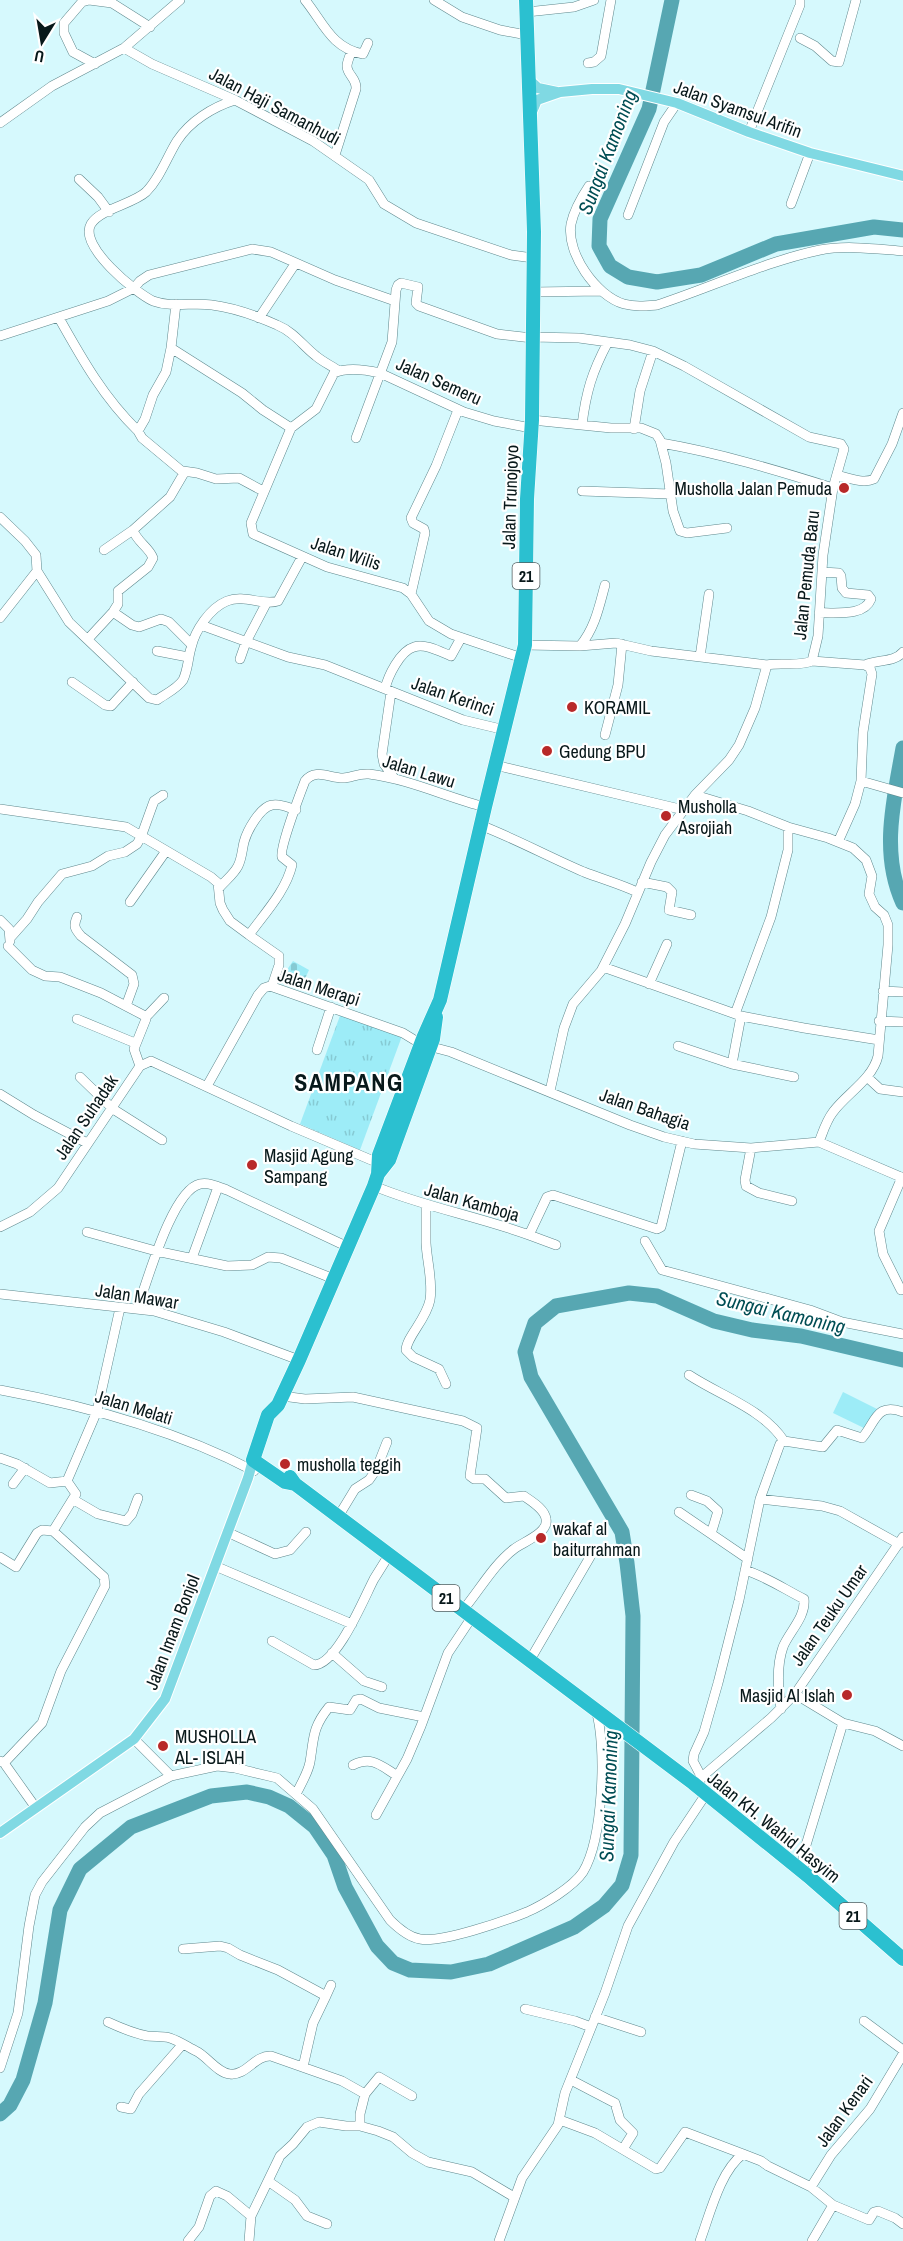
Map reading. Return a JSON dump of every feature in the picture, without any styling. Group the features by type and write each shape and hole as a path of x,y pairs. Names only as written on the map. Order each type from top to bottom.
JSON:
{"highway":[{"name":"21","path":"526,6 527,78 531,115"},
{"name":"Jalan Trunojoyo","path":"427,1042 450,964 484,807 523,652 533,292 531,115"},
{"name":"21","path":"427,1042 389,1160 378,1172 299,1360 280,1400 268,1415 256,1465 290,1477 295,1484 338,1517 597,1710"},
{"name":"Jalan KH. Wahid Hasyim","path":"597,1710 647,1749 698,1781 706,1794 804,1873 903,1959"}],"main road":[{"path":"527,78 547,94 537,100 531,115"},
{"name":"Jalan Syamsul Arifin","path":"529,94 619,89 671,101 810,153 903,176"},
{"name":"Jalan Imam Bonjol","path":"0,1833 134,1739 165,1699 227,1532 256,1465"}],"street":[{"path":"95,64 73,52 64,33 64,22 80,4 89,0 112,3 150,27"},
{"path":"0,123 52,86 124,48 180,0"},
{"path":"305,0 336,41 351,52 364,54 368,43"},
{"path":"434,0 462,18 500,30 527,35"},
{"path":"526,6 574,7 594,0"},
{"path":"588,63 594,62 601,56 611,0"},
{"path":"749,132 800,5 800,0"},
{"path":"800,38 815,46 832,61 839,62 856,0"},
{"name":"Jalan Haji Samanhudi","path":"124,48 152,64 235,100 313,141 369,180 384,204 416,223 511,255 533,258"},
{"path":"335,155 356,89 356,80 347,70 351,52"},
{"path":"235,100 221,104 198,119 178,141 146,192 92,224 90,228 95,249 105,265 155,301 176,304 211,304 246,313 280,326 297,337 316,357 339,371"},
{"path":"628,215 671,101"},
{"path":"791,204 810,153"},
{"path":"79,179 98,197 109,212"},
{"path":"589,186 577,206 571,224 571,242 575,256 601,291 624,304 640,307 657,305 821,250 869,248 903,251"},
{"path":"0,336 108,301 134,288 149,275 252,249 271,252 334,280 395,301"},
{"path":"259,318 295,264"},
{"path":"356,438 392,342 398,285 404,283 418,287 416,301 419,306 497,334 579,338 654,351 809,437 841,444 844,449 833,488"},
{"path":"533,292 601,291"},
{"path":"138,431 145,420 153,395 166,372 176,304"},
{"path":"59,318 87,369 112,405 150,445 183,471 216,479 239,478 263,491"},
{"path":"582,425 585,397 608,342"},
{"path":"171,348 242,393 291,429 316,409 334,373 339,371"},
{"path":"634,429 640,392 654,351"},
{"name":"Jalan Semeru","path":"339,371 366,370 380,373 458,410 494,421 646,430 656,434 661,443"},
{"path":"458,410 436,466 411,518 413,523 424,529 425,533 411,594 429,621 461,638 523,652"},
{"path":"837,475 868,481 874,479 892,444 903,413"},
{"name":"Jalan Wilis","path":"291,429 251,523 254,534 302,557 341,572 402,588 411,594"},
{"path":"661,443 675,518 681,532 727,528"},
{"name":"Jalan Pemuda Baru","path":"523,652 596,643 622,644 642,650 767,665 801,664 812,661 818,636 822,573 833,488 693,448 661,443"},
{"path":"104,550 134,531 170,497 177,488 183,471"},
{"path":"582,491 670,494"},
{"path":"0,517 36,555 37,571 69,622 149,698 157,700 184,678 191,644 201,625 216,606 229,600 278,601 302,557"},
{"path":"88,639 118,604 118,591 148,567 153,558 134,531"},
{"path":"0,618 37,571"},
{"path":"819,613 856,612 867,605 871,599 868,595 846,593 842,588 839,573 822,573"},
{"path":"580,646 588,636 597,617 605,585"},
{"path":"700,657 709,594"},
{"path":"240,659 246,642 267,602"},
{"path":"113,612 139,627 161,619 169,622 191,644"},
{"name":"Jalan Kerinci","path":"201,625 288,657 326,665 463,720 505,730"},
{"path":"394,778 384,764 382,754 388,691 400,659 414,647 422,646 452,656 461,638"},
{"path":"605,735 618,685 622,644"},
{"path":"157,651 189,657"},
{"path":"865,665 874,660 896,659 903,652"},
{"path":"812,661 865,665 870,668 872,680 863,732 861,781 855,804 838,842"},
{"path":"549,1091 564,1028 573,1004 602,969 665,835 695,795 729,760 739,745 755,708 767,665"},
{"path":"72,682 105,705 111,706 133,682"},
{"path":"495,765 684,810"},
{"name":"Jalan Lawu","path":"249,935 290,873 292,865 280,853 305,781 314,774 345,778 354,774 367,774 394,778 484,807"},
{"path":"861,781 903,793"},
{"path":"6,943 27,920 38,902 62,874 92,866 108,856 125,852 137,844 154,801 163,795"},
{"path":"695,795 853,848 866,860 872,876 869,894 874,907 884,915 888,925 876,1065 832,1112 819,1142"},
{"path":"219,888 234,873 240,863 244,840 259,815 270,805 296,810"},
{"path":"0,809 126,827 211,876 218,883 220,903 230,921 279,956 279,965 272,986"},
{"path":"480,825 584,872 613,880 638,892"},
{"path":"732,1064 738,1015 771,916 789,850 788,827"},
{"path":"130,902 166,851"},
{"path":"642,882 669,888 672,892 669,910 692,915"},
{"path":"77,917 74,924 75,930 132,975 134,984 126,1006"},
{"path":"0,920 9,929 6,943"},
{"path":"6,943 32,970 45,976 60,977 101,993 146,1017"},
{"path":"649,984 668,944"},
{"path":"602,969 738,1015 879,1040"},
{"name":"Jalan Merapi","path":"207,1086 258,995 266,987 272,986 427,1042"},
{"path":"883,991 903,992"},
{"path":"140,1066 134,1049 135,1043 146,1017 164,998"},
{"path":"317,1050 331,1007"},
{"path":"76,1019 135,1043"},
{"path":"879,1021 903,1022"},
{"name":"Jalan Bahagia","path":"427,1042 630,1125 682,1141 751,1148 819,1142 903,1178"},
{"path":"678,1046 732,1064 794,1077"},
{"name":"Jalan Suhadak","path":"0,1227 30,1212 58,1188 140,1066 151,1061 291,1126 378,1172"},
{"path":"80,1077 113,1109 162,1140"},
{"path":"867,1077 880,1089 903,1092"},
{"path":"0,1094 33,1115 87,1143"},
{"name":"Jalan Kamboja","path":"378,1172 426,1205 490,1221 529,1235 547,1197 554,1195 652,1229 659,1228 682,1141"},
{"path":"751,1148 746,1186 759,1193 792,1201"},
{"path":"902,1290 883,1254 879,1231 903,1178"},
{"path":"137,1309 156,1251 172,1216 189,1191 200,1184 206,1183 218,1187 348,1247"},
{"path":"192,1258 218,1187"},
{"path":"426,1205 430,1300 426,1313 407,1343 406,1350 413,1357 439,1369 446,1384"},
{"path":"87,1232 156,1251 227,1266 252,1265 268,1257 276,1257 334,1279"},
{"path":"529,1235 556,1245"},
{"path":"645,1240 662,1270 810,1310 842,1322 903,1334"},
{"name":"Jalan Mawar","path":"0,1294 137,1309 168,1315 213,1328 299,1360"},
{"path":"67,1482 97,1411 120,1308"},
{"path":"689,1375 749,1409 776,1429 784,1441 823,1447 837,1430 862,1438 879,1413 886,1410 903,1412"},
{"name":"Jalan Melati","path":"0,1390 97,1411 167,1432 256,1465"},
{"path":"280,1400 353,1397 463,1422 477,1428 470,1476 474,1479 485,1479 507,1497 524,1496 543,1511 546,1518 546,1524 540,1532 504,1558 467,1614 448,1653 406,1759 376,1815"},
{"path":"698,1781 693,1761 694,1754 704,1732 718,1683 760,1499 780,1444 784,1441"},
{"path":"338,1517 355,1489 369,1480 376,1470 387,1442"},
{"path":"0,1458 25,1468 50,1483 67,1482"},
{"path":"13,1484 25,1468"},
{"path":"53,1531 77,1494 67,1482"},
{"path":"691,1495 707,1501 718,1511 711,1534"},
{"path":"74,1500 98,1514 126,1521 132,1514 138,1498"},
{"path":"760,1499 822,1506 840,1511 901,1540"},
{"path":"679,1512 748,1559"},
{"path":"0,1557 16,1567 37,1533 42,1530 53,1531 104,1577 105,1586 61,1671 42,1723 2,1762 36,1808"},
{"path":"227,1532 275,1554 290,1551 306,1532"},
{"name":"Jalan Teuku Umar","path":"698,1781 781,1709 795,1694 901,1540"},
{"path":"272,1641 314,1665 323,1663 346,1636 375,1577 389,1555"},
{"path":"531,1660 590,1557"},
{"path":"215,1566 352,1624"},
{"path":"745,1569 776,1582 785,1590 804,1599 802,1613 783,1647 778,1671 781,1709"},
{"path":"332,1653 364,1681 382,1687"},
{"path":"795,1694 843,1723 875,1731 903,1746"},
{"path":"296,1794 310,1764 311,1741 329,1707 350,1710 356,1700 361,1699 379,1708 424,1717"},
{"path":"0,2068 18,2013 28,1926 35,1895 42,1882 85,1827 100,1813 171,1776 217,1766 277,1778 313,1809 390,1920 398,1928 419,1939 431,1940 460,1934 527,1912 559,1893 581,1875 591,1857 600,1806 600,1745 597,1710"},
{"path":"804,1873 803,1855 843,1723"},
{"path":"134,1739 171,1776"},
{"path":"353,1765 370,1760 396,1775"},
{"path":"499,2241 522,2178 555,2132 560,2120 565,2093 638,1906 682,1829 706,1794"},
{"path":"785,1858 796,1859 803,1855"},
{"path":"183,1949 220,1946 228,1948 278,1970 326,1996"},
{"path":"303,2067 313,2023 331,1985"},
{"path":"525,2009 591,2027"},
{"path":"595,2017 641,2032"},
{"path":"864,2021 903,2052"},
{"path":"108,2022 131,2032 169,2037 203,2055 221,2071 228,2074 243,2070 266,2056 283,2058 342,2081 365,2094"},
{"path":"121,2107 131,2109 134,2106 139,2094 182,2045"},
{"name":"Jalan Kenari","path":"812,2187 831,2155 870,2109 903,2052"},
{"path":"360,2126 360,2114 365,2094 379,2077 412,2096"},
{"path":"571,2080 615,2103 620,2120 633,2133 623,2149"},
{"path":"560,2120 595,2133 652,2167 660,2168 685,2132 761,2161 812,2187 833,2205 853,2215 869,2220 878,2211 903,2224"},
{"path":"249,2241 251,2216 280,2156 311,2124 319,2122 360,2126 393,2137 412,2153 428,2162 472,2172 514,2197"},
{"path":"700,2241 726,2175 734,2161 743,2154"},
{"path":"268,2181 295,2200 307,2216 327,2224"},
{"path":"188,2241 199,2227 213,2192 226,2196 251,2216"},
{"path":"812,2241 833,2205"}],"green space":[{"path":"293,961 309,970 300,989 280,980"},
{"path":"341,1013 402,1036 360,1150 300,1124"},
{"path":"843,1392 877,1409 866,1429 833,1413"}],"waterway":[{"name":"Sungai Kamoning","path":"672,0 649,109 600,219 599,246 610,266 628,277 657,282 701,275 776,244 874,227 903,230"},
{"name":"Sungai Kamoning","path":"903,748 891,826 892,865 903,903"},
{"name":"Sungai Kamoning","path":"0,2114 10,2105 23,2080 45,2003 60,1910 80,1869 131,1827 211,1796 247,1792 269,1797 289,1806 315,1827 334,1855 345,1887 377,1946 393,1963 410,1970 451,1972 489,1964 574,1927 604,1906 622,1885 631,1855 633,1616 627,1563 622,1532 531,1377 525,1352 535,1323 556,1306 629,1293 657,1296 714,1321 752,1330 801,1336 903,1360"}],"place":[{"name":"Musholla Jalan Pemuda","path":"844,488"},
{"name":"KORAMIL","path":"572,707"},
{"name":"Gedung BPU","path":"547,751"},
{"name":"Musholla Asrojiah","path":"666,816"},
{"name":"Masjid Agung Sampang","path":"252,1165"},
{"name":"musholla teggih","path":"285,1464"},
{"name":"wakaf al baiturrahman","path":"541,1538"},
{"name":"Masjid Al Islah","path":"847,1695"},
{"name":"MUSHOLLA AL- ISLAH","path":"163,1746"}],"district":[{"name":"SAMPANG","path":"349,1082"}]}
